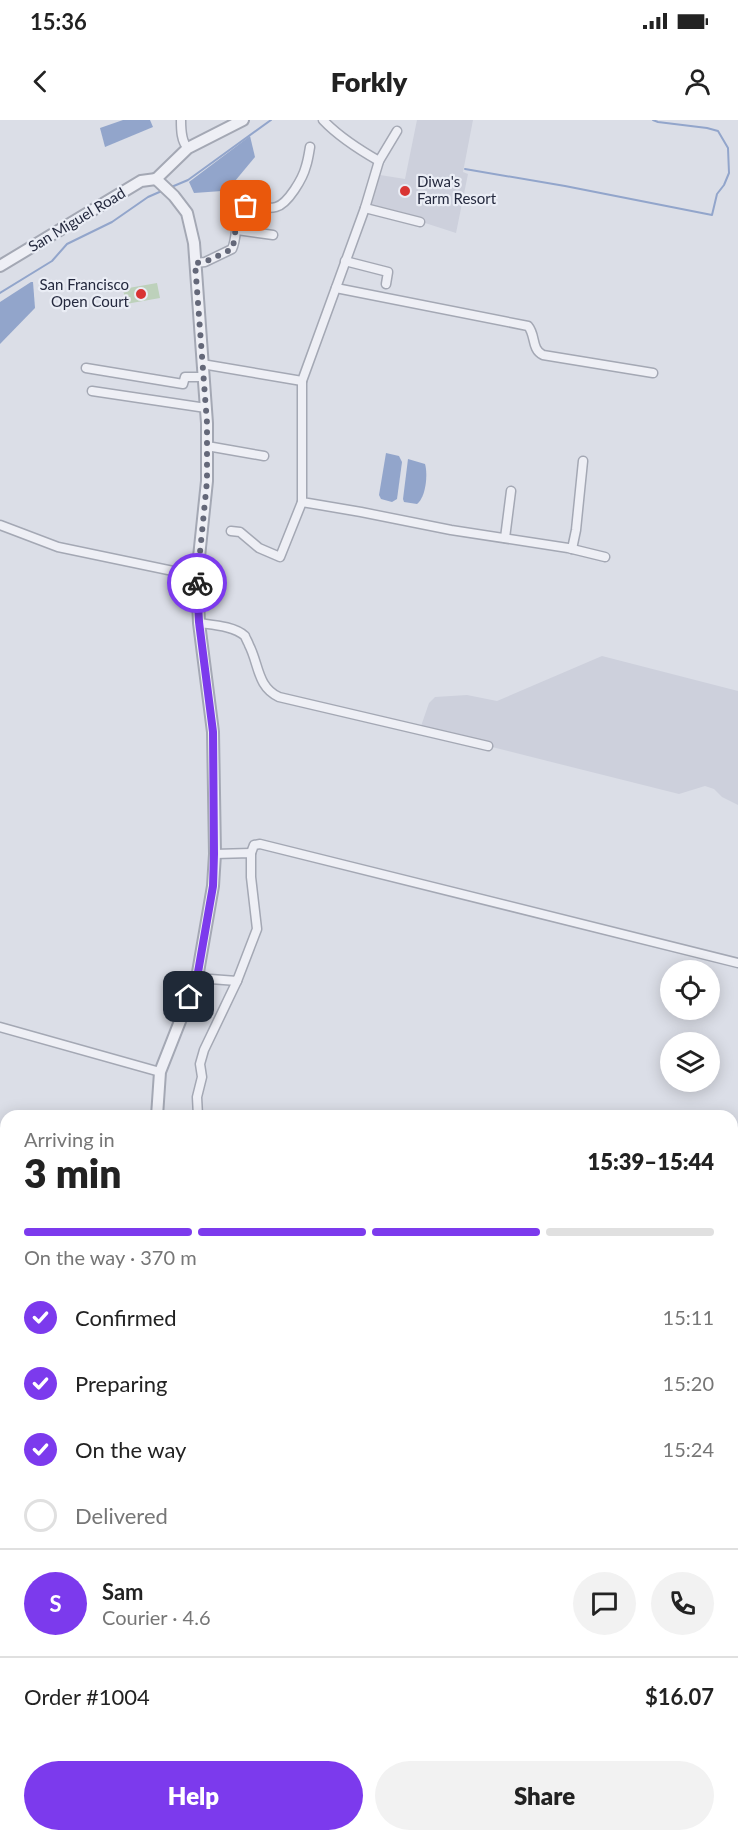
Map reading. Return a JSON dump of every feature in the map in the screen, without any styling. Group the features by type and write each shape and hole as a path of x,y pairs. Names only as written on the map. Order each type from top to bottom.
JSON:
{"street":[{"path":"181,120 184,145 188,148"},
{"path":"157,1110 160,1072 197,978 213,886 214,854 213,732 199,622 197,576 207,481 207,446 194,243 187,213 159,182 188,148 243,120"},
{"path":"323,120 360,150 379,161"},
{"path":"231,531 240,532 259,548 280,557 302,502 302,381 365,208 379,161 397,131"},
{"path":"195,263 205,262 232,249 239,214 243,207 278,207 285,201 297,186 306,167 310,147"},
{"name":"San Miguel Road","path":"0,266 141,181 159,182"},
{"path":"365,208 420,222"},
{"path":"237,230 273,235"},
{"path":"345,261 388,272 386,284"},
{"path":"336,288 528,326 531,329 536,350 543,356 653,373"},
{"path":"202,364 302,381"},
{"path":"86,368 183,384 184,377 203,377"},
{"path":"92,391 206,408"},
{"path":"207,446 264,456"},
{"path":"572,549 584,461"},
{"path":"505,538 511,491"},
{"path":"302,502 450,530 572,549 605,557"},
{"path":"0,525 58,547 197,576"},
{"path":"199,622 229,628 245,636 255,655 267,690 279,697 488,746"},
{"path":"198,1110 197,1097 202,1077 200,1064 204,1050 237,981 257,929 251,877 251,853 254,845 260,844 738,963"},
{"path":"214,854 251,853"},
{"path":"197,978 237,981"},
{"path":"0,1027 160,1072"}],"shaded area":[{"path":"417,120 473,120 463,172 468,174 456,233 370,209 380,175 405,179"},
{"path":"602,656 738,691 738,805 722,797 714,789 705,786 679,794 420,729 429,703 435,697 467,695 497,701"}],"green space":[{"name":"San Francisco Open Court","path":"157,283 160,298 126,304 123,289"}],"water":[{"path":"123,120 150,120 153,127 105,147 100,128"},
{"path":"250,136 255,157 230,187 222,191 194,193 189,182"},
{"path":"33,282 35,308 0,344 0,302"},
{"path":"386,453 399,456 402,462 397,499 392,502 381,499 379,495"},
{"path":"408,459 425,464 426,468 424,491 417,504 404,502 403,499"}],"waterway":[{"path":"169,188 188,180 271,120"},
{"path":"465,169 712,215 717,194 729,173 728,148 718,131 653,120"},
{"path":"0,293 52,261 67,244 112,222 148,197 164,190"}],"way so far":[{"path":"197,583 207,481 207,423 195,263 205,262 232,249 240,210 246,206"}],"place":[{"name":"Diwa's Farm Resort","path":"405,191"},
{"name":"San Francisco Open Court","path":"141,294"}],"route":[{"path":"189,997 197,978 213,886 214,854 213,732 199,622 197,583"}]}
